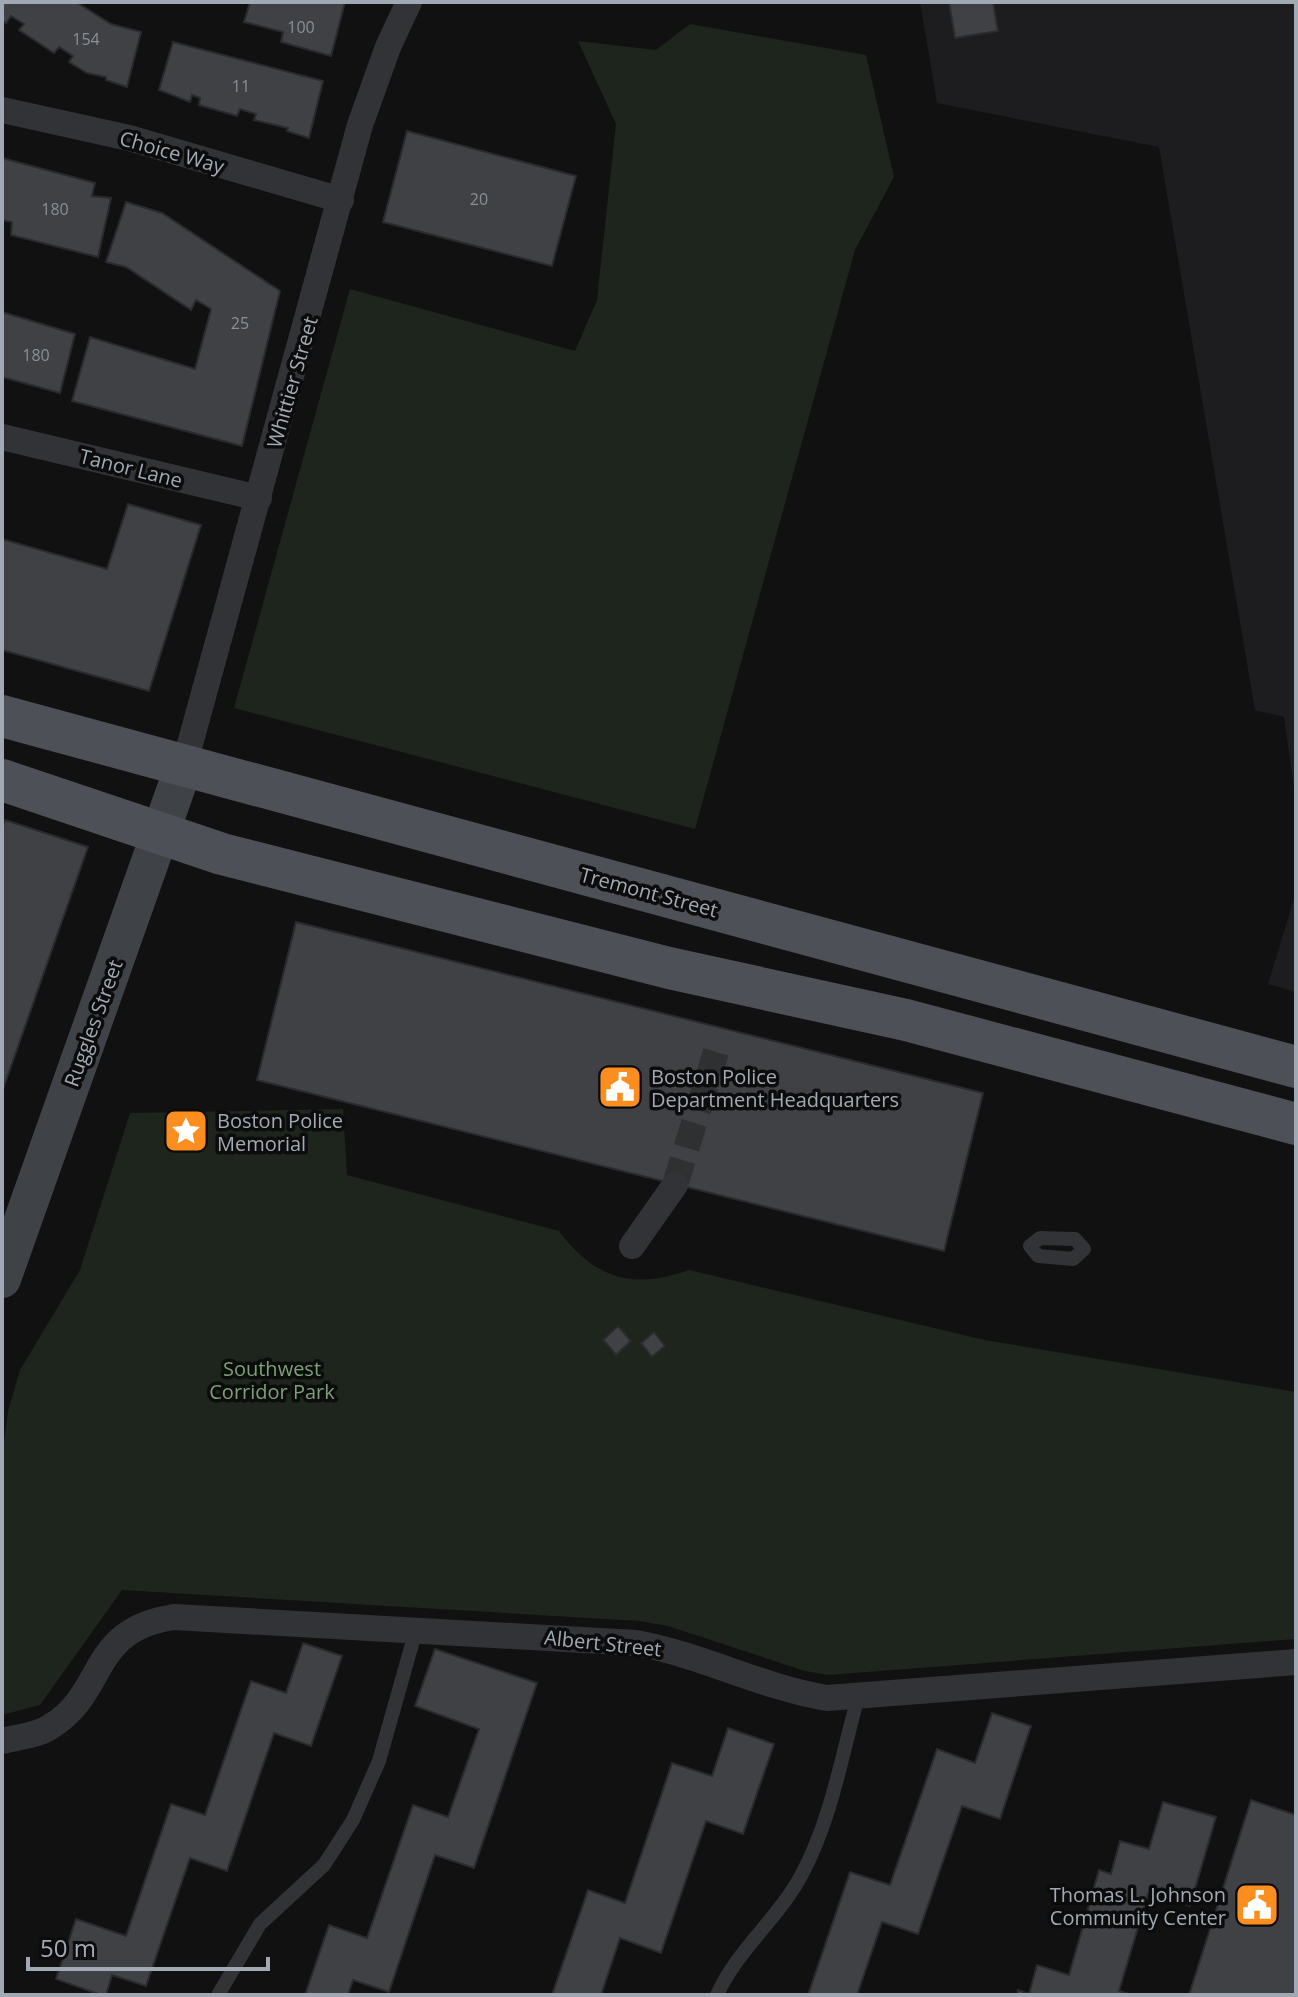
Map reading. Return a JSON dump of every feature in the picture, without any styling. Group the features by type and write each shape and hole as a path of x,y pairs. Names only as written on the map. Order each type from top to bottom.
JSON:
{"main road":[{"name":"Tremont Street","path":"2,716 1296,1067"},
{"name":"Ruggles Street","path":"2,1279 184,766"},
{"path":"2,780 222,854 468,919 906,1020 1296,1124"}],"street":[{"name":"Whittier Street","path":"184,766 360,125 388,47 409,2"},
{"name":"Choice Way","path":"2,110 129,138 341,200"},
{"name":"Tanor Lane","path":"2,437 259,498"},
{"path":"632,1246 675,1185"},
{"name":"Albert Street","path":"2,1741 40,1732 63,1717 125,1632 146,1621 174,1617 636,1643 663,1648 800,1693 858,1697 1296,1662"}],"lane":[{"path":"218,1995 260,1924 324,1865 353,1820 379,1761 416,1630"},
{"path":"717,1995 736,1962 802,1875 817,1842 858,1697"}],"shaded area":[{"path":"920,2 1296,2 1296,803 1284,717 1255,710 1159,147 937,103"},
{"path":"1296,892 1296,992 1268,984"}],"green space":[{"path":"690,24 866,55 894,177 855,250 695,829 234,708 350,289 575,351 597,300 616,124 578,41 656,50"},
{"name":"Southwest Corridor Park","path":"343,1109 347,1175 559,1231 587,1260 616,1276 650,1279 689,1270 985,1340 1296,1392 1296,1639 828,1675 805,1671 668,1626 639,1621 122,1590 40,1705 2,1715 2,1457 8,1411 20,1370 80,1270 130,1113"}],"building":[{"path":"2,2 76,2 111,24 141,32 127,87 106,80 106,77 87,73 69,62 73,56 59,47 54,53 19,30 24,24 11,16 6,23 2,20"},
{"path":"250,2 345,2 331,56 281,42 283,32 244,22"},
{"path":"949,2 993,2 998,31 955,38"},
{"path":"173,42 323,81 309,138 287,131 288,128 254,120 256,114 240,109 237,116 199,105 200,98 192,95 190,102 159,90"},
{"path":"407,131 576,176 552,266 383,222"},
{"path":"2,158 95,183 92,196 111,198 98,257 11,235 12,222 2,220"},
{"path":"126,202 162,213 280,291 242,446 72,401 90,337 195,369 211,309 196,300 191,310 126,267 106,262"},
{"path":"2,312 75,334 60,393 2,377"},
{"path":"128,504 201,525 149,691 2,650 2,539 107,569"},
{"path":"5,820 88,847 2,1092 2,828"},
{"name":"Boston Police Department Headquarters","path":"296,922 983,1093 944,1251 257,1080"},
{"path":"618,1326 631,1341 616,1355 603,1340"},
{"path":"654,1332 665,1346 652,1357 641,1343"},
{"path":"303,1643 342,1656 311,1746 274,1733 227,1871 190,1858 146,1986 112,1975 106,1995 101,1995 56,1979 76,1919 126,1936 171,1804 205,1815 251,1681 286,1693"},
{"path":"435,1649 537,1683 474,1868 435,1855 389,1992 353,1980 348,1995 305,1995 329,1925 367,1938 413,1805 448,1817 479,1729 415,1706"},
{"path":"992,1713 1031,1726 1000,1819 962,1806 918,1934 882,1922 857,1995 808,1995 850,1872 890,1885 937,1749 975,1763"},
{"path":"728,1728 774,1744 743,1834 706,1821 661,1953 620,1938 601,1995 552,1995 588,1890 625,1903 672,1763 712,1776"},
{"name":"Thomas L. Johnson Community Center","path":"1251,1800 1296,1815 1296,1995 1189,1995"},
{"path":"1163,1802 1216,1817 1190,1906 1148,1894 1119,1991 1132,1995 1017,1995 1018,1990 1029,1994 1037,1965 1069,1975 1099,1870 1111,1874 1120,1841 1149,1849"}],"tunnel":[{"path":"675,1185 716,1052"}],"place":[{"name":"Boston Police Department Headquarters","path":"620,1087"},
{"name":"Boston Police Memorial","path":"186,1131"},
{"name":"Thomas L. Johnson Community Center","path":"1257,1905"}]}
